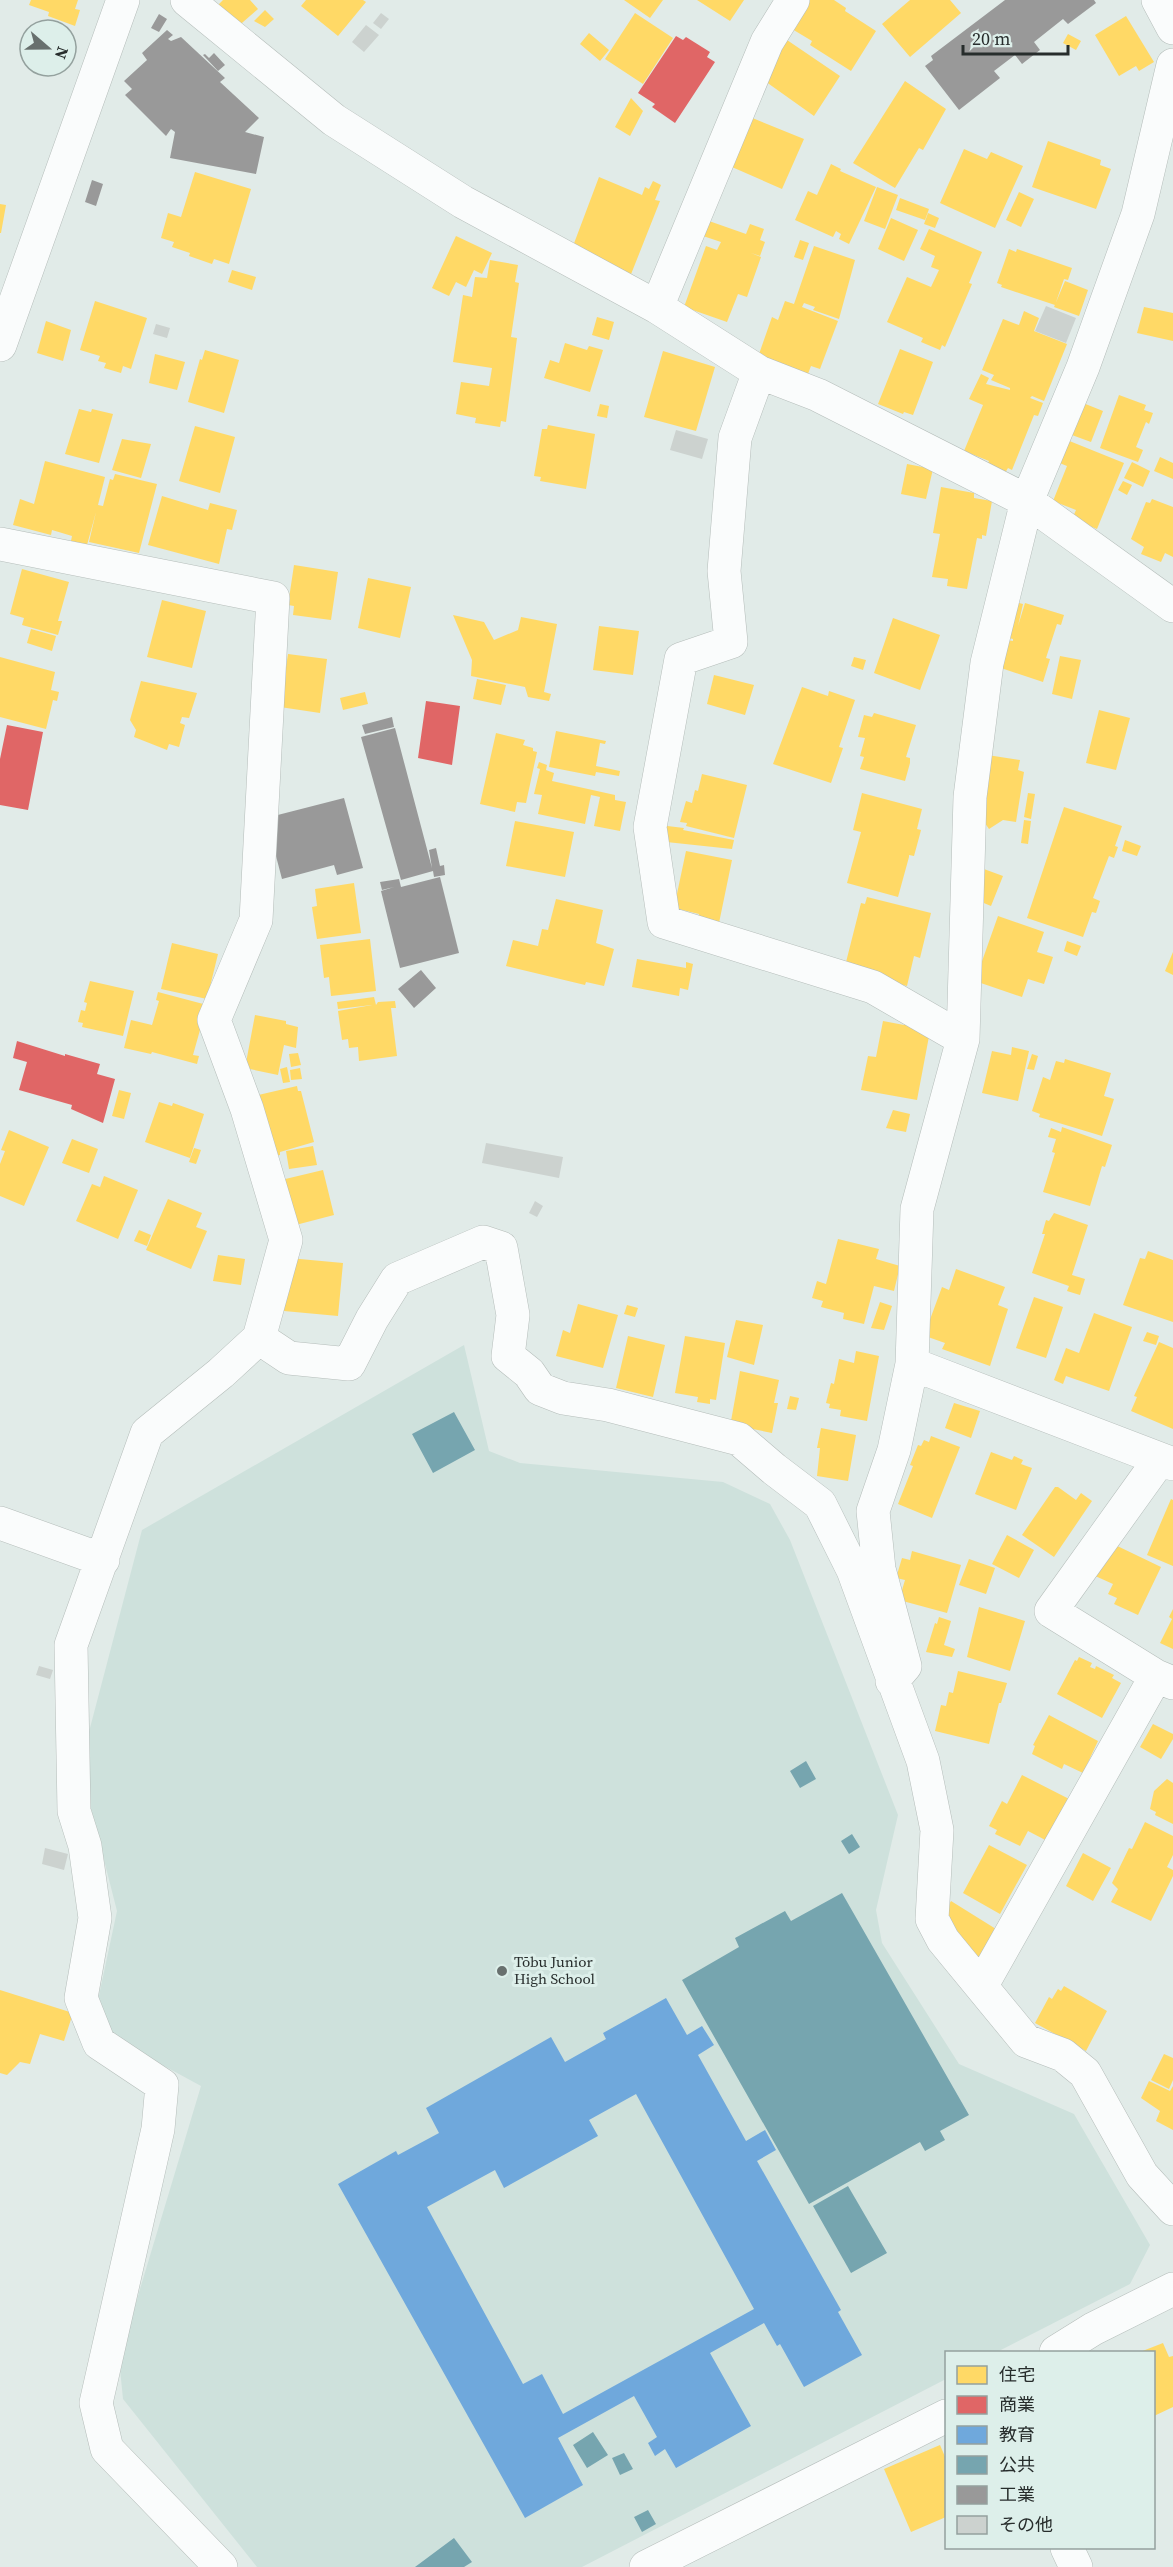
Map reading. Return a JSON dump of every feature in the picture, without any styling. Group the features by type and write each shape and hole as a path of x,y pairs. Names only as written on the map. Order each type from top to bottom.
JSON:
{"street":[{"path":"0,345 123,0"},
{"path":"187,0 334,120 463,202 657,307 759,372 818,394 1027,501 1173,606"},
{"path":"657,307 767,42 794,0"},
{"path":"1158,0 1173,28"},
{"path":"892,1681 905,1666 879,1569 873,1511 894,1450 912,1364 917,1209 963,1039 970,797 987,663 1027,501 1083,367 1138,214 1173,65"},
{"path":"759,372 735,438 724,571 730,642 681,659 650,827 664,922 873,987 963,1039"},
{"path":"0,544 273,598 256,920 214,1020 247,1109 286,1240 259,1338 221,1373 147,1433 71,1645 74,1811 85,1846 95,1918 81,1998 99,2043 162,2085 159,2128 96,2403 107,2449 221,2567"},
{"path":"259,1338 289,1358 349,1364 372,1319 397,1279 483,1242 501,1248 513,1315 508,1356 529,1373 540,1389 563,1398 608,1405 739,1439 820,1504 853,1570 923,1761 937,1830 932,1919 943,1940 1026,2041 1063,2055 1085,2073 1142,2175 1173,2209"},
{"path":"912,1364 1166,1462 1051,1611 1164,1679 982,1985"},
{"path":"0,1523 103,1560"},
{"path":"1058,2351 1093,2329 1173,2289"},
{"path":"646,2567 945,2417"},
{"path":"1068,2549 1076,2567"}],"shaded area":[{"name":"Tōbu Junior High School","path":"464,1345 489,1451 520,1463 723,1482 770,1504 790,1540 898,1815 876,1910 882,1943 959,2064 1074,2114 1150,2245 1130,2284 999,2351 945,2351 945,2380 582,2567 257,2567 123,2399 119,2359 201,2086 109,2036 98,2000 117,1911 80,1766 142,1530"}],"building: 住宅":[{"path":"31,0 78,0 75,9 80,10 78,18 53,18 48,16 49,12 29,5"},
{"path":"223,0 250,0 258,9 235,29 216,7"},
{"path":"306,0 363,0 366,2 338,36 301,6"},
{"path":"624,0 663,0 650,18"},
{"path":"697,0 744,0 730,21"},
{"path":"797,0 834,0 846,8 845,11 876,31 851,71 810,45 812,41 792,29"},
{"path":"910,0 950,0 961,13 910,57 882,24"},
{"path":"265,10 274,19 265,27 254,21"},
{"path":"635,13 673,38 643,84 605,59"},
{"path":"1126,16 1154,62 1139,71 1136,66 1119,76 1095,35"},
{"path":"589,33 609,50 600,61 580,44"},
{"path":"1068,34 1081,41 1076,50 1063,43"},
{"path":"787,40 840,76 814,116 762,79"},
{"path":"905,81 946,109 923,150 919,148 895,188 853,163"},
{"path":"631,98 643,111 630,136 615,127"},
{"path":"750,117 804,139 782,189 725,164"},
{"path":"1048,141 1101,160 1100,165 1111,169 1096,209 1032,187"},
{"path":"964,149 987,159 991,152 1023,166 995,228 940,203"},
{"path":"831,164 841,169 840,171 876,187 849,244 839,239 841,234 836,231 833,237 795,220 808,191 817,195"},
{"path":"195,172 251,189 229,264 214,259 212,264 189,256 190,253 172,247 174,242 161,238 168,213 181,217"},
{"path":"599,177 642,195 645,187 649,189 653,181 661,185 655,200 660,201 624,292 567,262"},
{"path":"877,187 898,195 885,229 864,221"},
{"path":"1019,192 1034,199 1021,227 1006,220"},
{"path":"900,198 929,209 925,220 896,210"},
{"path":"0,204 6,205 1,233 0,233"},
{"path":"928,213 939,218 935,228 924,224"},
{"path":"891,218 918,230 904,261 878,249"},
{"path":"709,221 746,234 750,224 764,229 760,240 765,242 760,256 751,253 761,257 747,297 738,294 727,322 684,307 706,246 717,250 721,242 703,236"},
{"path":"929,229 982,252 969,283 972,284 945,347 942,345 940,350 921,342 923,338 887,322 907,277 931,287 939,270 931,267 935,256 920,249"},
{"path":"456,236 492,253 482,274 474,270 466,287 456,282 449,296 432,288"},
{"path":"800,240 809,243 803,260 794,257"},
{"path":"814,246 855,260 839,319 813,310 815,307 804,303 802,307 838,321 820,369 811,366 806,379 758,357 772,317 778,320 785,301 794,304"},
{"path":"1009,249 1016,252 1017,249 1072,268 1068,280 1064,279 1055,305 1001,287 1002,285 997,283"},
{"path":"490,260 518,265 515,282 519,283 511,337 517,338 506,422 501,421 500,427 475,423 476,418 456,414 461,382 489,386 492,368 453,362 463,295 472,297 475,277 487,278"},
{"path":"232,270 256,277 252,290 228,282"},
{"path":"1065,281 1088,290 1079,316 1054,307"},
{"path":"95,301 147,318 131,369 123,366 121,373 104,368 106,363 98,361 100,356 80,350"},
{"path":"1144,307 1173,313 1173,341 1137,333"},
{"path":"1024,311 1039,318 1034,331 1067,344 1044,401 1032,396 1030,398 1043,403 1038,416 1034,415 1012,470 1008,468 1005,473 987,465 989,461 964,451 983,405 969,399 981,374 989,378 986,384 1010,390 991,380 994,375 982,370 1003,319 1019,325"},
{"path":"597,317 614,322 609,340 592,335"},
{"path":"46,321 71,330 63,361 37,353"},
{"path":"565,343 587,350 589,346 603,350 590,392 544,378 550,360 559,363"},
{"path":"900,349 933,362 913,415 904,412 903,414 878,404"},
{"path":"205,350 239,360 224,413 188,402 200,359 202,360"},
{"path":"663,351 715,367 696,431 644,417"},
{"path":"155,354 185,362 177,390 149,383"},
{"path":"1119,395 1146,405 1144,410 1153,413 1149,424 1146,422 1136,447 1143,450 1138,462 1100,448"},
{"path":"1073,399 1103,411 1091,442 1061,431"},
{"path":"600,404 609,406 607,418 597,416"},
{"path":"79,409 91,412 92,409 113,414 99,463 65,454"},
{"path":"548,425 595,434 586,489 540,481 541,477 534,476 542,429 547,429"},
{"path":"195,426 235,437 220,493 179,481"},
{"path":"1062,438 1124,463 1097,529 1072,519 1076,510 1053,501 1067,466 1052,460"},
{"path":"122,439 151,444 141,478 112,470"},
{"path":"1160,457 1173,463 1173,479 1154,471"},
{"path":"45,461 105,477 98,505 103,506 110,479 113,480 115,474 157,484 139,553 89,542 96,512 87,545 71,541 72,536 52,530 51,535 13,525 20,499 34,504"},
{"path":"1132,462 1150,471 1143,487 1124,478"},
{"path":"907,464 933,469 926,499 901,494"},
{"path":"1123,481 1132,485 1127,495 1118,490"},
{"path":"941,487 974,493 974,498 992,501 986,536 982,535 982,539 977,538 967,589 947,586 948,579 932,577 940,534 933,533"},
{"path":"162,496 208,510 210,503 237,510 232,530 227,529 219,564 148,545"},
{"path":"1152,499 1173,507 1173,557 1165,553 1161,562 1141,554 1144,547 1131,539 1146,502 1150,503"},
{"path":"294,565 338,572 331,620 293,615 294,606 288,605"},
{"path":"22,569 69,582 58,621 62,621 58,635 22,625 24,618 10,614"},
{"path":"368,578 411,587 400,638 358,628"},
{"path":"162,600 206,611 192,668 147,657"},
{"path":"1011,601 1023,604 1018,626 1025,603 1064,615 1061,625 1057,624 1046,658 1050,659 1043,682 998,667 1007,640 1013,641 1013,639 1001,636"},
{"path":"453,615 484,622 494,640 518,630 521,617 557,624 544,692 551,694 549,701 528,697 525,687 471,676 472,660"},
{"path":"893,618 940,635 920,690 874,673"},
{"path":"599,626 639,631 633,675 593,670"},
{"path":"31,629 56,636 52,651 27,643"},
{"path":"288,654 327,659 320,713 280,707"},
{"path":"1060,656 1081,660 1072,699 1052,694"},
{"path":"0,657 55,672 51,690 59,692 57,701 53,700 46,729 0,717"},
{"path":"854,657 866,660 863,670 851,666"},
{"path":"714,675 754,685 745,715 707,704"},
{"path":"477,679 506,685 501,705 473,699"},
{"path":"141,681 197,693 189,718 182,717 180,723 185,725 179,747 169,744 167,750 134,737 136,730 130,720"},
{"path":"802,687 828,696 829,691 855,700 839,747 843,748 831,783 773,764"},
{"path":"365,692 368,704 343,710 340,698"},
{"path":"1099,710 1130,718 1116,770 1086,763"},
{"path":"874,713 916,725 906,757 910,758 910,763 905,781 860,769 864,757 860,756 865,738 858,737 864,715 872,717"},
{"path":"556,731 606,741 605,744 600,743 596,766 620,771 619,776 596,772 595,776 549,767"},
{"path":"496,733 525,740 523,745 537,752 526,803 517,802 515,812 480,804"},
{"path":"981,754 1020,760 1018,770 1024,772 1016,822 1003,820 989,829 978,813"},
{"path":"539,762 547,765 546,770 554,773 552,781 615,795 615,800 626,802 620,831 594,826 600,797 591,795 585,824 538,814 542,795 534,794 540,769 537,768"},
{"path":"702,774 747,785 734,838 686,826 687,823 680,822 686,801 692,803 695,790 698,791"},
{"path":"862,793 922,809 917,829 921,830 914,856 909,855 898,897 847,883 861,832 853,830"},
{"path":"1028,793 1035,794 1031,819 1024,817"},
{"path":"1064,807 1122,826 1115,846 1118,847 1114,858 1109,856 1093,898 1100,901 1096,913 1092,912 1083,937 1027,918"},
{"path":"1024,820 1031,821 1028,844 1021,843"},
{"path":"515,821 574,832 565,877 506,866"},
{"path":"659,825 684,828 683,830 734,840 732,849 657,841"},
{"path":"1125,840 1141,846 1137,856 1122,851"},
{"path":"686,851 732,860 719,923 698,918 699,914 674,908"},
{"path":"973,865 1003,876 991,906 962,894"},
{"path":"354,883 361,933 317,939 312,907 317,906 315,889"},
{"path":"867,897 931,913 920,958 914,956 907,986 844,970 861,903 865,904"},
{"path":"556,899 603,910 596,943 614,949 604,986 586,982 585,985 506,966 513,940 538,946 542,929 548,930"},
{"path":"998,916 1044,932 1037,952 1053,957 1044,984 1028,979 1022,997 975,981"},
{"path":"370,939 376,991 331,996 329,977 324,978 320,945"},
{"path":"1067,941 1081,946 1077,956 1064,951"},
{"path":"172,943 218,954 207,999 161,989"},
{"path":"1173,952 1173,975 1165,971"},
{"path":"637,959 686,968 686,962 693,964 688,990 680,988 679,996 632,987"},
{"path":"90,981 134,991 123,1036 82,1027 83,1023 78,1022 81,1010 85,1011 87,1003 84,1002"},
{"path":"158,992 207,1005 193,1055 199,1056 197,1064 152,1052 151,1054 124,1048 131,1020 152,1025 159,1001 156,1000"},
{"path":"374,997 376,1005 378,1002 395,1001 396,1008 391,1008 397,1056 359,1061 358,1047 349,1048 348,1039 342,1040 338,1011 372,1005 338,1009 337,1002"},
{"path":"255,1015 286,1021 286,1024 298,1027 296,1048 284,1045 278,1075 245,1068"},
{"path":"883,1021 904,1025 905,1021 930,1031 917,1100 861,1090 868,1056 876,1057"},
{"path":"1012,1047 1029,1051 1018,1101 982,1093 992,1051 1011,1055"},
{"path":"298,1053 301,1065 291,1067 289,1054"},
{"path":"1032,1054 1038,1056 1034,1070 1027,1069"},
{"path":"1065,1059 1111,1073 1104,1096 1114,1099 1102,1136 1039,1117 1040,1114 1032,1111 1043,1077 1050,1080 1056,1061 1064,1063"},
{"path":"287,1067 290,1082 283,1083 280,1069"},
{"path":"300,1068 302,1079 291,1080 290,1070"},
{"path":"297,1086 298,1091 301,1091 314,1142 269,1157 254,1096"},
{"path":"119,1090 131,1093 124,1119 112,1116"},
{"path":"159,1102 172,1106 173,1103 204,1114 190,1158 145,1142"},
{"path":"893,1110 910,1114 906,1132 886,1128"},
{"path":"1062,1127 1112,1145 1105,1167 1102,1166 1090,1206 1043,1192 1055,1153 1052,1152 1056,1139 1048,1137 1051,1128 1061,1132"},
{"path":"9,1130 49,1147 24,1206 0,1196 0,1164 5,1151 1,1150"},
{"path":"72,1139 98,1149 89,1173 62,1163"},
{"path":"313,1146 317,1165 289,1169 286,1151"},
{"path":"194,1148 201,1150 196,1164 189,1162"},
{"path":"323,1170 334,1215 288,1227 277,1181"},
{"path":"104,1176 138,1190 118,1239 76,1221 92,1184 100,1187"},
{"path":"168,1199 202,1213 196,1227 207,1231 191,1269 146,1250"},
{"path":"1054,1213 1088,1225 1072,1275 1085,1279 1080,1295 1067,1291 1069,1286 1032,1273 1045,1234 1042,1234 1046,1220 1049,1221"},
{"path":"139,1230 151,1235 147,1246 134,1241"},
{"path":"838,1239 879,1249 876,1259 900,1266 894,1291 874,1286 864,1324 843,1319 844,1313 821,1307 823,1301 812,1298 817,1281 826,1284"},
{"path":"1148,1251 1173,1260 1173,1322 1123,1305 1140,1258 1145,1259"},
{"path":"218,1255 245,1259 241,1285 213,1281"},
{"path":"289,1258 343,1263 338,1316 284,1311"},
{"path":"956,1269 1005,1287 998,1305 1008,1309 990,1366 942,1349 945,1343 928,1337 925,1333 942,1287 949,1290"},
{"path":"1034,1297 1063,1307 1046,1358 1016,1348"},
{"path":"880,1302 892,1306 884,1330 871,1328"},
{"path":"578,1304 618,1315 603,1368 556,1356 563,1330 570,1333"},
{"path":"627,1305 638,1308 635,1317 624,1314"},
{"path":"1094,1313 1132,1327 1109,1391 1066,1376 1063,1384 1054,1380 1066,1348 1079,1353"},
{"path":"736,1320 763,1325 754,1365 727,1357"},
{"path":"1147,1332 1159,1336 1156,1345 1143,1341"},
{"path":"628,1336 665,1345 653,1397 616,1388"},
{"path":"685,1336 725,1343 716,1400 710,1399 710,1404 697,1402 698,1397 675,1393"},
{"path":"1159,1342 1173,1348 1173,1429 1131,1411 1137,1397 1134,1396"},
{"path":"856,1351 879,1356 867,1421 840,1416 841,1410 829,1408 830,1404 826,1403 831,1383 834,1384 839,1359 854,1363"},
{"path":"740,1371 779,1380 774,1403 778,1403 772,1433 733,1425 731,1421"},
{"path":"790,1396 799,1398 796,1410 787,1409"},
{"path":"954,1403 980,1411 971,1438 945,1428"},
{"path":"821,1428 856,1435 848,1481 817,1476 820,1448 817,1448"},
{"path":"931,1436 960,1447 932,1518 898,1504 913,1466 910,1465 918,1445 921,1446 924,1440 929,1442"},
{"path":"991,1452 1012,1460 1014,1456 1023,1460 1021,1464 1032,1468 1016,1510 975,1494"},
{"path":"1055,1487 1076,1500 1081,1493 1092,1501 1054,1557 1022,1535"},
{"path":"1171,1499 1173,1500 1173,1566 1147,1555"},
{"path":"1007,1535 1034,1550 1019,1578 992,1564"},
{"path":"1109,1542 1161,1567 1138,1615 1114,1604 1117,1598 1108,1594 1113,1584 1093,1575"},
{"path":"912,1551 961,1565 947,1613 899,1600 905,1580 896,1578 902,1558 910,1560"},
{"path":"969,1559 995,1568 986,1594 959,1585"},
{"path":"979,1607 1025,1621 1010,1671 967,1657"},
{"path":"1173,1609 1173,1649 1160,1643 1172,1619 1169,1617"},
{"path":"939,1617 951,1621 944,1645 955,1649 952,1657 926,1652"},
{"path":"1079,1657 1092,1663 1090,1667 1095,1669 1096,1666 1114,1675 1112,1678 1121,1683 1102,1718 1057,1694 1075,1660 1077,1661"},
{"path":"958,1671 1007,1683 1001,1703 999,1703 989,1744 935,1731 941,1705 946,1706 949,1692 953,1693"},
{"path":"1049,1715 1098,1741 1083,1773 1064,1764 1062,1769 1032,1754 1035,1746 1033,1745"},
{"path":"1153,1724 1173,1734 1173,1739 1161,1759 1140,1747"},
{"path":"1022,1775 1075,1802 1053,1844 1028,1831 1020,1846 995,1834 997,1830 989,1826 1002,1801 1007,1804"},
{"path":"1167,1779 1173,1783 1173,1824 1155,1815 1156,1812 1150,1809 1154,1791"},
{"path":"1145,1822 1173,1836 1173,1855 1167,1867 1173,1870 1173,1876 1151,1921 1111,1902 1118,1889 1112,1883"},
{"path":"989,1845 1027,1865 1000,1914 963,1893"},
{"path":"1083,1853 1111,1868 1093,1901 1066,1886"},
{"path":"951,1901 1004,1934 974,1982 951,1949 960,1934 939,1921"},
{"path":"1064,1986 1107,2011 1086,2051 1035,2023 1049,1997 1052,1999 1058,1989 1061,1991"},
{"path":"0,1990 73,2013 64,2041 40,2034 30,2064 20,2062 7,2075 0,2073"},
{"path":"1164,2054 1173,2058 1173,2080 1169,2089 1151,2080"},
{"path":"1149,2081 1170,2091 1173,2086 1173,2130 1156,2121 1160,2111 1141,2098"},
{"path":"1163,2343 1169,2357 1173,2356 1173,2407 1155,2416 1155,2351 1143,2351"},
{"path":"940,2445 945,2457 945,2517 911,2532 884,2469"}],"building: 商業":[{"path":"676,36 683,40 686,37 710,52 707,57 715,62 675,123 652,107 655,104 638,93"},
{"path":"426,701 460,706 452,765 418,758"},
{"path":"7,725 43,732 28,810 0,805 0,759"},
{"path":"17,1041 100,1064 97,1074 115,1079 103,1123 71,1109 72,1105 19,1090 27,1062 13,1058"}],"building: 教育":[{"path":"666,1998 687,2035 702,2026 714,2045 698,2055 746,2141 765,2130 776,2150 757,2161 841,2310 838,2312 862,2355 804,2387 780,2344 777,2346 764,2323 710,2353 751,2426 676,2468 665,2449 655,2456 648,2443 657,2437 634,2396 558,2438 583,2485 525,2518 338,2184 396,2151 398,2155 439,2133 426,2108 551,2037 565,2062 606,2039 603,2033","holes":["636,2094 754,2309 563,2414 542,2374 523,2384 427,2207 495,2170 504,2188 598,2136 589,2120"]}],"building: 公共":[{"path":"454,1412 475,1450 433,1473 412,1434"},
{"path":"806,1761 816,1779 800,1788 790,1771"},
{"path":"852,1834 860,1847 849,1854 841,1841"},
{"path":"842,1893 969,2115 940,2131 945,2140 925,2151 920,2142 809,2204 682,1980 739,1947 735,1938 785,1911 791,1921"},
{"path":"848,2186 887,2253 851,2273 813,2206"},
{"path":"593,2432 608,2455 587,2468 573,2445"},
{"path":"624,2453 633,2469 620,2475 612,2458"},
{"path":"648,2510 656,2524 642,2532 634,2517"},
{"path":"454,2538 472,2562 464,2567 415,2567"}],"building: 工業":[{"path":"1005,0 1094,0 1096,3 1068,24 1063,19 1034,42 1040,50 1022,64 1015,55 994,71 1000,78 959,110 925,66 933,60 931,56"},
{"path":"159,14 167,19 159,32 151,28"},
{"path":"167,30 173,35 168,39 171,41 181,37 225,78 220,82 259,118 245,132 264,137 256,174 170,158 175,132 171,129 166,136 125,95 132,89 124,81 147,60 142,53"},
{"path":"214,53 225,65 218,71 203,55 209,58"},
{"path":"92,180 103,184 96,206 85,202"},
{"path":"392,717 394,727 365,734 362,725"},
{"path":"395,728 432,868 429,850 436,848 440,866 444,865 445,875 434,877 433,871 401,880 361,737"},
{"path":"344,798 363,868 337,875 334,865 282,879 266,818"},
{"path":"440,877 459,953 400,968 381,891 394,887 382,890 380,882 399,879 401,887"},
{"path":"421,970 436,988 414,1008 398,989"}],"building: その他":[{"path":"381,13 389,19 381,29 373,23"},
{"path":"366,25 379,35 364,52 352,42"},
{"path":"1046,306 1076,318 1066,343 1035,331"},
{"path":"156,324 170,328 167,338 153,334"},
{"path":"676,430 708,439 702,459 670,450"},
{"path":"486,1143 563,1157 559,1178 482,1163"},
{"path":"535,1201 543,1206 537,1217 529,1213"},
{"path":"39,1666 53,1670 50,1679 36,1675"},
{"path":"45,1848 68,1854 64,1870 42,1864"}],"place":[{"name":"Tōbu Junior High School","path":"502,1971"}]}
